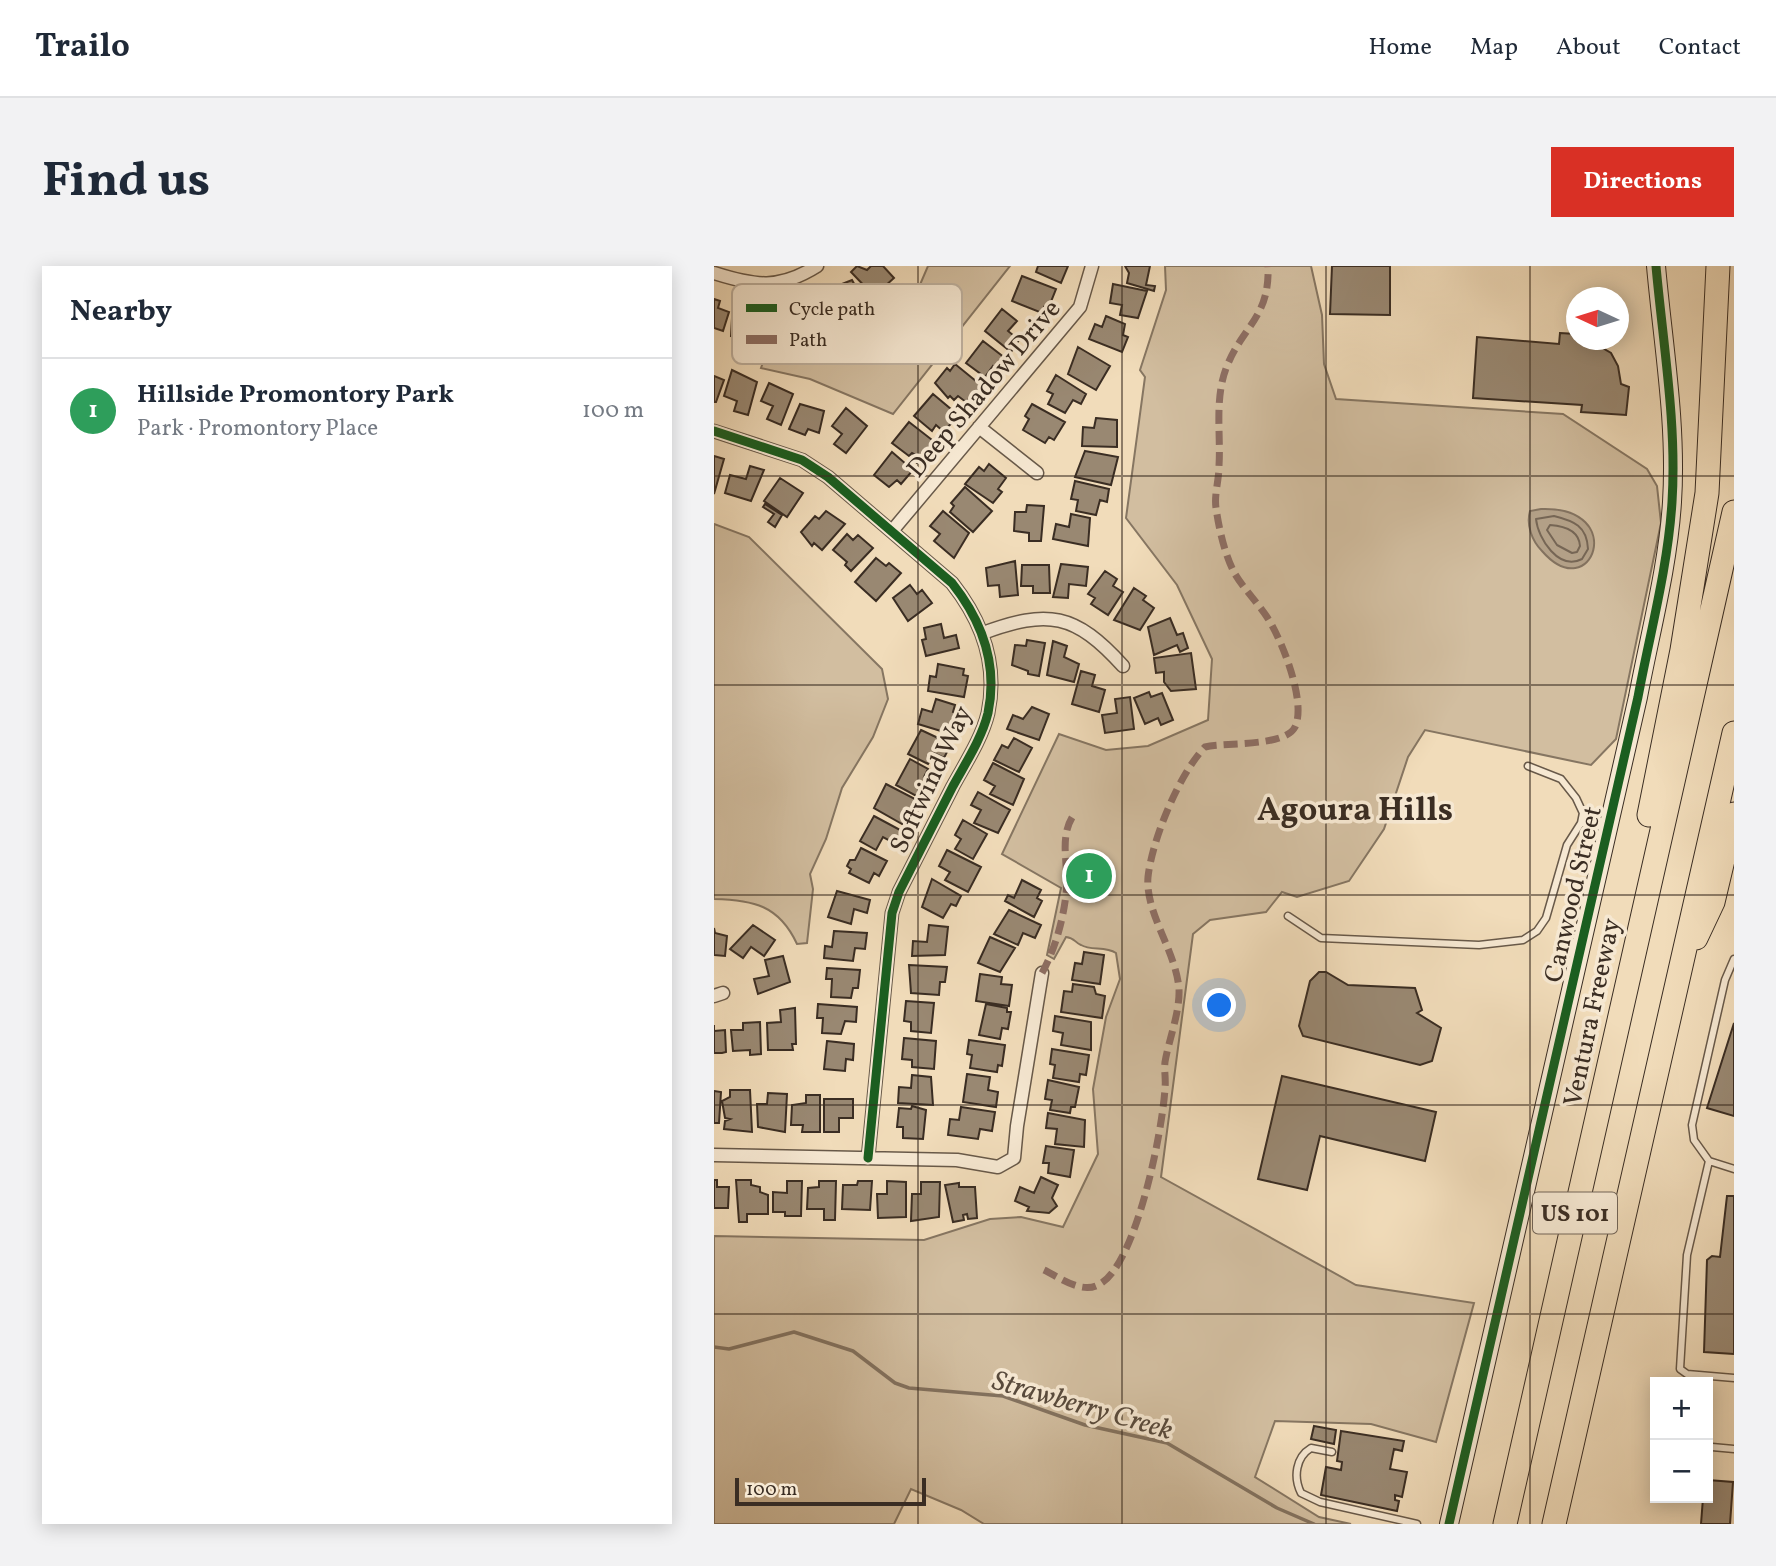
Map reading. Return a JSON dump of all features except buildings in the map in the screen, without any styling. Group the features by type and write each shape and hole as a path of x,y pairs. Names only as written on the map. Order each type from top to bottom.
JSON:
{"highway":[{"path":"1644,902 1649,813 1682,650 1707,493 1718,266"},
{"name":"Ventura Freeway","path":"1505,1524 1734,512"},
{"name":"US 101","path":"1554,1524 1734,733"},
{"path":"1678,975 1713,902 1734,814"}],"street":[{"path":"776,284 799,277 817,266"},
{"name":"Deep Shadow Drive","path":"892,531 1080,307 1092,266"},
{"name":"Canwood Street","path":"1449,1524 1653,623 1672,503 1673,447 1656,266"},
{"path":"714,274 748,284"},
{"path":"979,427 1037,473"},
{"name":"Softwind Way","path":"714,431 803,460 828,477 952,583 968,604 983,632 990,674 988,715 899,892 890,922 868,1158"},
{"path":"983,632 1030,617 1067,622 1090,635 1123,666"},
{"path":"714,1155 957,1160 998,1167 1014,1158 1017,1149 1017,1126 1042,973"}],"lane":[{"path":"1288,916 1321,938 1479,945 1523,940 1537,931 1546,918 1567,845 1581,823 1583,813 1569,786 1552,773 1528,766"},
{"path":"1581,823 1608,828"},
{"path":"1734,959 1725,980 1692,1125 1694,1140 1709,1161 1734,1169"},
{"path":"1709,1161 1687,1255 1680,1368 1687,1374 1734,1378"},
{"path":"1713,1447 1734,1449"},
{"path":"1332,1451 1311,1448 1303,1454 1295,1476 1301,1493 1320,1502 1417,1524"}],"shaded area":[{"path":"928,266 1010,266 962,327 962,284 920,284"},
{"path":"1165,266 1311,266 1322,315 1324,364 1336,399 1563,414 1647,469 1657,486 1661,523 1616,739 1591,765 1425,730 1408,757 1384,829 1349,881 1297,897 1282,892 1266,912 1210,920 1193,934 1161,1177 1356,1285 1474,1303 1436,1442 1371,1424 1275,1421 1255,1477 1319,1517 1351,1524 984,1524 961,1510 911,1489 894,1524 714,1524 714,1236 924,1240 990,1219 1021,1217 1063,1227 1098,1154 1093,1089 1106,1017 1120,979 1116,953 1085,947 1066,937 1054,959 1047,955 1061,888 1002,854 1059,734 1106,750 1148,746 1208,720 1212,659 1177,585 1126,518 1145,377 1140,370 1166,290"},
{"path":"762,364 933,364 893,414 810,379 761,368"},
{"path":"714,524 749,537 882,669 888,699 873,737 842,788 826,839 810,874 813,889 807,943 797,944 782,921 763,907 741,901 714,899"}],"water":[{"path":"1541,509 1568,512 1585,522 1593,536 1593,550 1587,562 1575,568 1560,565 1538,547 1531,532 1529,516 1530,511"}],"waterway":[{"name":"Strawberry Creek","path":"714,1347 729,1349 794,1332 853,1351 895,1383 909,1388 1003,1396 1085,1425 1167,1443 1277,1508 1314,1524"}],"marked path":[{"path":"1044,1270 1077,1286 1098,1285 1112,1273 1124,1253 1145,1195 1159,1133 1165,1088 1165,1062 1179,998 1177,975 1148,891 1148,877 1155,845 1168,808 1195,759 1205,747 1280,738 1295,727 1298,716 1295,687 1285,654 1267,617 1231,567 1225,551 1216,503 1219,403 1223,378 1233,352 1265,298 1268,266"},
{"path":"1042,973 1055,945 1063,914 1067,883 1065,842 1075,813"}],"cycle path":[{"path":"1449,1524 1638,697 1667,551 1672,502 1673,443 1656,266"},
{"path":"714,431 802,460 828,477 952,583 972,613 989,661 991,695 982,732 899,892 892,913 868,1158"}],"place":[{"name":"Hillside Promontory Park","path":"1089,876"}],"district":[{"name":"Agoura Hills","path":"1355,808"}]}
